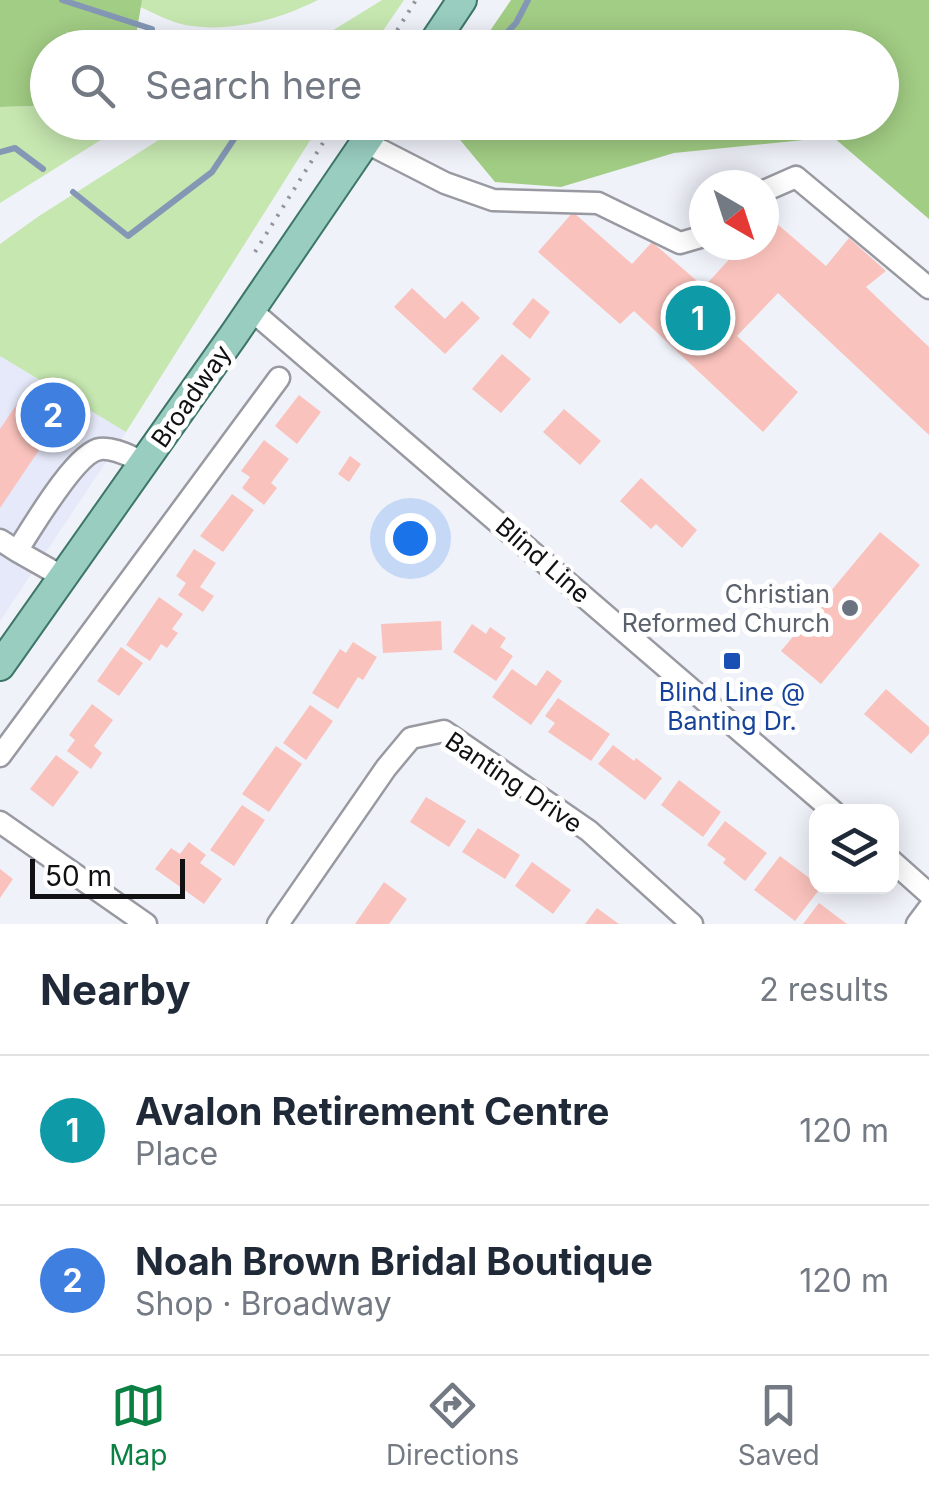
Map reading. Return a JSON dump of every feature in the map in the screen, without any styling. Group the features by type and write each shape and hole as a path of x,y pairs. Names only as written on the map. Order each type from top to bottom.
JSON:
{"main road":[{"path":"442,30 462,0"},
{"name":"Broadway","path":"0,666 367,140"}],"street":[{"path":"384,140 446,183 493,200 598,203 680,244 689,241"},
{"path":"779,184 796,177 929,288"},
{"name":"Blind Line","path":"251,310 825,804"},
{"path":"0,756 279,378"},
{"path":"62,577 8,545 76,463 95,449 110,449 144,462"},
{"name":"Banting Drive","path":"278,924 411,738 444,731 589,832 691,923"},
{"path":"0,822 146,924"},
{"path":"899,868 929,894"},
{"path":"918,924 929,908"}],"path":[{"path":"397,30 416,0"},
{"path":"255,252 325,140"}],"shaded area":[{"path":"0,356 126,432 0,621"}],"green space":[{"path":"0,0 142,0 137,30 30,30 30,106 0,107"},
{"path":"142,0 318,0 270,19 237,26 202,27 174,22 140,7"},
{"path":"382,0 404,0 384,30 333,30"},
{"path":"511,0 929,0 929,219 837,140 899,140 899,30 491,30"},
{"path":"30,106 30,140 101,140 0,203 0,107"},
{"path":"159,140 310,140 126,432 0,356 0,244"},
{"path":"460,140 803,140 674,153 561,187 495,182"}],"building":[{"path":"573,212 632,264 652,242 704,287 728,260 779,260 779,225 826,266 849,238 886,271 866,287 929,347 929,435 778,293 737,336 798,392 763,432 634,311 620,324 538,252"},
{"path":"412,288 445,319 462,301 480,318 445,354 394,307"},
{"path":"533,298 550,312 530,339 512,324"},
{"path":"502,354 531,379 501,413 472,389"},
{"path":"27,389 64,413 0,508 0,429"},
{"path":"299,395 321,412 297,444 275,426"},
{"path":"564,409 601,441 580,465 543,432"},
{"path":"264,440 289,459 271,483 277,488 264,505 242,488 250,477 241,471"},
{"path":"350,456 361,464 349,482 338,474"},
{"path":"641,478 697,530 682,548 656,524 651,529 620,501"},
{"path":"232,494 254,510 223,552 200,536"},
{"name":"Christian Reformed Church","path":"880,532 920,565 821,684 781,651"},
{"path":"194,549 216,563 200,587 214,596 203,612 178,595 186,583 176,576"},
{"path":"159,597 183,614 172,629 178,633 167,648 161,644 150,661 126,645"},
{"path":"441,621 442,650 383,653 381,624"},
{"path":"472,624 486,634 490,627 506,638 500,647 513,656 496,681 453,652"},
{"path":"353,642 377,657 363,680 358,677 338,709 312,693 340,649 346,653"},
{"path":"121,647 143,663 119,696 97,681"},
{"path":"512,669 536,686 547,670 562,681 531,725 492,697"},
{"path":"886,689 929,727 929,734 911,754 864,714"},
{"path":"558,698 610,734 591,761 548,732 555,723 545,716"},
{"path":"92,704 113,720 94,746 102,753 91,769 67,751 75,740 69,735"},
{"path":"310,705 333,721 306,760 283,743"},
{"path":"613,745 662,778 645,800 598,764"},
{"path":"276,746 302,764 269,812 242,794"},
{"path":"56,755 79,772 53,807 30,789"},
{"path":"679,780 721,812 703,837 661,805"},
{"path":"426,797 466,821 449,847 410,822"},
{"path":"242,805 265,820 234,866 210,850"},
{"path":"725,821 767,853 745,881 707,845"},
{"path":"478,828 520,855 505,879 462,852"},
{"path":"189,842 206,855 200,863 222,879 204,904 155,869 171,848 180,854"},
{"path":"780,856 809,878 809,894 816,894 795,921 754,890"},
{"path":"532,862 571,890 553,914 515,886"},
{"path":"0,869 13,879 0,898"},
{"path":"384,882 407,899 389,924 355,924"},
{"path":"819,903 847,924 803,924"},
{"path":"597,908 619,924 585,924"}],"waterway":[{"path":"62,0 152,29"},
{"path":"509,30 528,0"},
{"path":"73,192 128,236 212,172 233,140"},
{"path":"0,152 15,148 43,169"}],"place":[{"name":"Avalon Retirement Centre","path":"698,318"},
{"name":"Noah Brown Bridal Boutique","path":"53,415"},
{"name":"Christian Reformed Church","path":"850,608"},
{"name":"Blind Line @ Banting Dr.","path":"732,661"}]}
